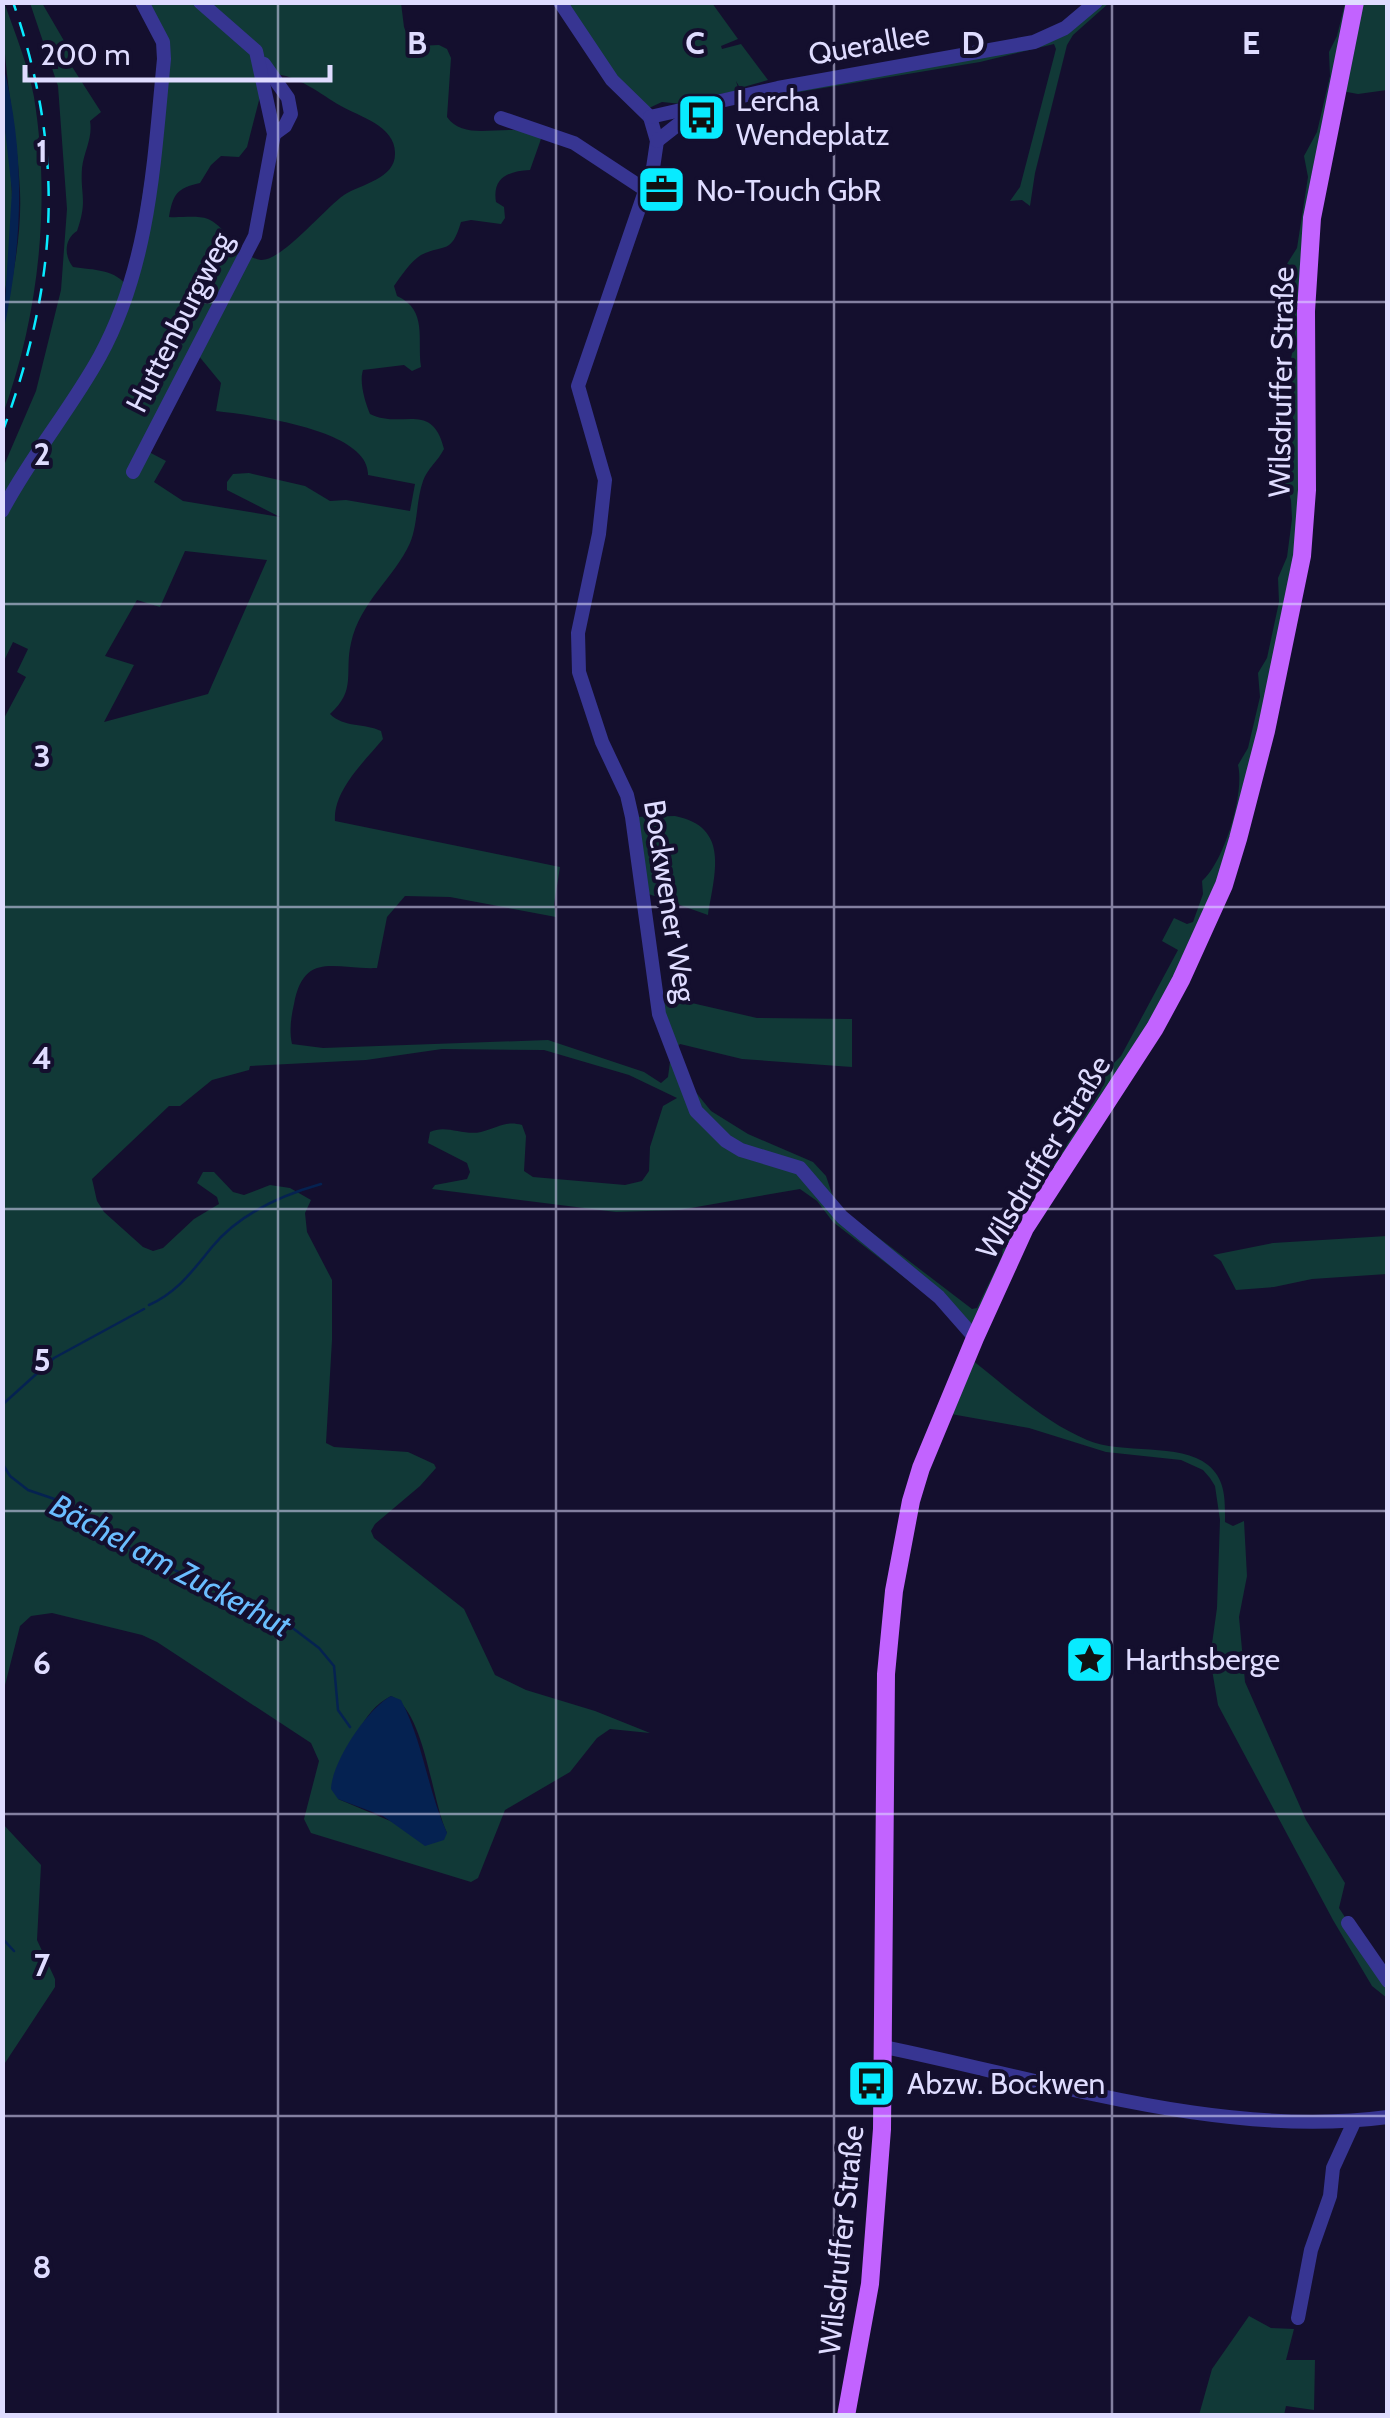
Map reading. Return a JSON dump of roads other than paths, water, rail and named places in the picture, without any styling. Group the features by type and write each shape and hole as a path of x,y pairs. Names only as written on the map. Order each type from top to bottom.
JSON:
{"main road":[{"name":"Wilsdruffer Straße","path":"846,2416 870,2284 882,2129 885,1712 894,1591 921,1468 1025,1228 1155,1028 1224,885 1238,838 1266,732 1302,556 1307,490 1305,348 1312,218 1355,2"}],"street":[{"path":"2,511 100,356 132,278 148,215 164,59 163,42 142,2"},
{"name":"Huttenburgweg","path":"133,472 255,236 274,134 256,50 200,2"},
{"path":"560,2 612,80 650,117"},
{"name":"Querallee","path":"650,117 778,88 1034,42 1065,28 1096,2"},
{"name":"Querallee","path":"657,141 684,123 700,106"},
{"name":"Bockwener Weg","path":"650,117 657,141 647,191 578,386 605,480 599,534 578,633 584,692 627,795 632,817 660,1014 696,1112 741,1150 800,1168 842,1217 939,1297 975,1338"},
{"path":"501,118 574,143 647,191"},
{"path":"1348,1924 1388,1980"},
{"path":"884,2047 1224,2118 1295,2123 1388,2117"},
{"path":"1298,2318 1311,2250 1330,2196 1333,2168 1354,2122"}],"water":[{"path":"3,65 16,132 19,199 15,266 3,333 12,191 3,112"},
{"path":"391,1696 401,1700 409,1717 447,1833 444,1840 425,1846 383,1816 338,1799 331,1789 337,1765 352,1737"}],"waterway":[{"path":"149,1305 177,1287 223,1235 248,1215 321,1184"},
{"path":"2,1405 54,1358 144,1309"},
{"name":"Bächel am Zuckerhut","path":"2,1463 10,1476 28,1490 69,1504 86,1521 123,1545 290,1626 319,1648 334,1666 338,1710 350,1727"},
{"path":"2,1938 14,1951"}],"railway":[{"path":"2,433 35,324 48,219 42,113 13,2"}],"place":[{"name":"Lercha Wendeplatz","path":"701,117"},
{"name":"No-Touch GbR","path":"661,190"},
{"name":"Harthsberge","path":"1090,1659"},
{"name":"Abzw. Bockwen","path":"872,2083"}]}
